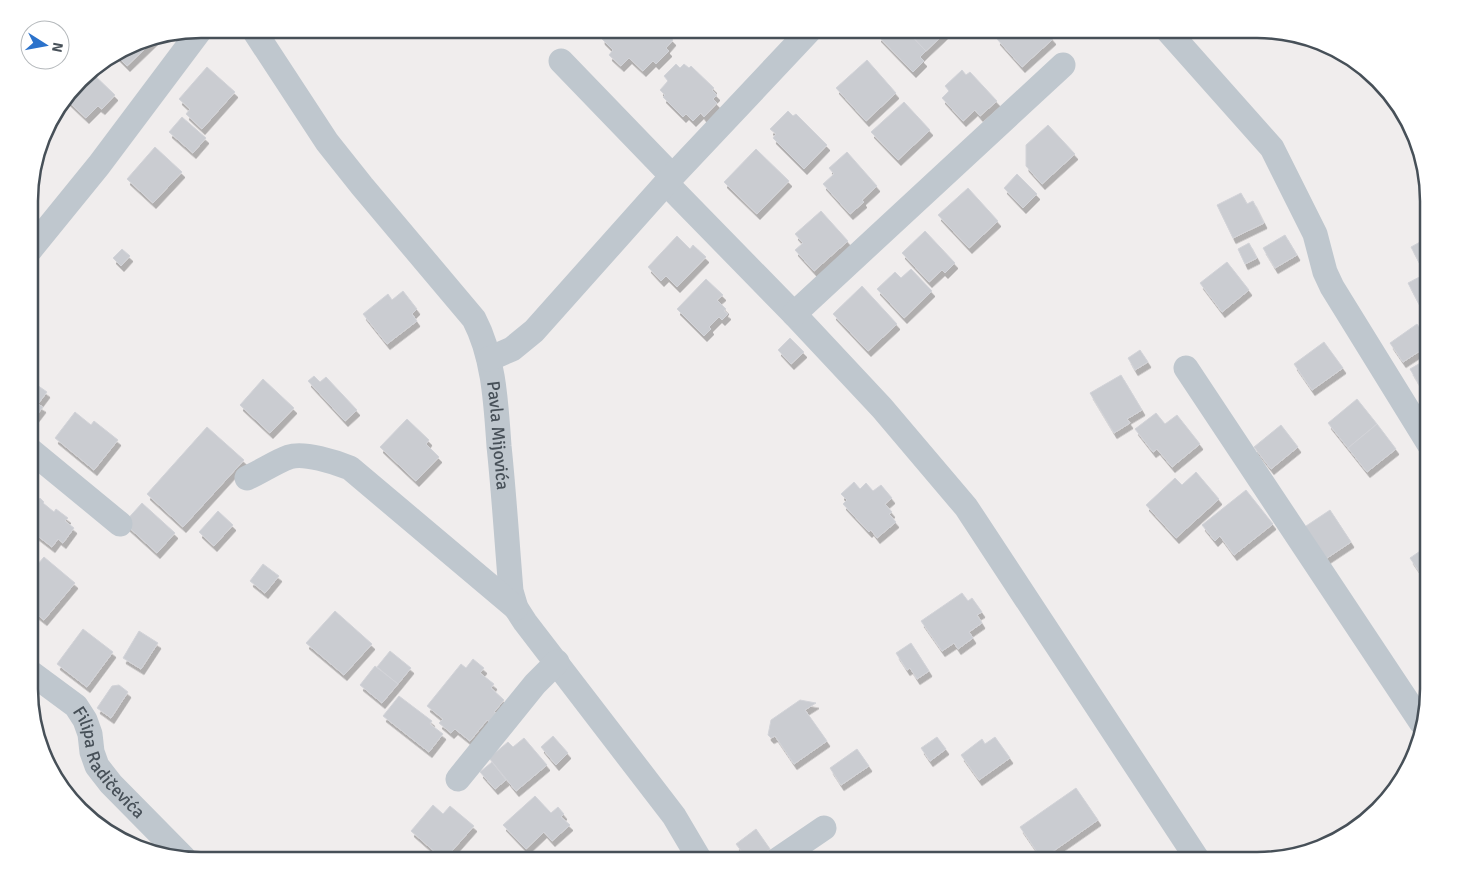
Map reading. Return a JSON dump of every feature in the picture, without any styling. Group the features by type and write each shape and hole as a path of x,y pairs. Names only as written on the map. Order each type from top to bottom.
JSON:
{"street":[{"path":"38,240 99,165 194,38"},
{"name":"Pavla Mijovića","path":"259,38 328,142 362,186 468,310 478,328 489,359 497,415 512,591 516,608 674,816 695,852"},
{"path":"489,359 512,349 534,331 669,179 802,38"},
{"path":"1174,38 1272,148 1315,234 1324,267 1332,287 1420,429"},
{"path":"561,61 882,408 966,506 1192,851"},
{"path":"794,314 1063,65"},
{"path":"1186,368 1418,715"},
{"path":"247,478 290,456 332,460 350,468 516,608"},
{"path":"38,457 120,524"},
{"path":"458,779 535,684 557,662"},
{"name":"Filipa Radičevića","path":"38,678 76,706 85,720 90,734 92,752 98,766 111,784 175,849"},
{"path":"790,851 824,828"}],"building":[{"path":"671,38 673,40 666,48 669,51 656,64 653,61 643,71 629,58 621,66 609,55 613,50 602,39"},
{"path":"880,38 914,38 926,51 920,57 924,61 913,72"},
{"path":"914,38 940,38 926,51"},
{"path":"1052,38 1053,39 1022,67 997,39"},
{"path":"147,47 127,66 120,59"},
{"path":"867,60 896,93 866,121 836,88"},
{"path":"676,64 680,68 684,64 689,68 691,66 714,88 712,90 717,95 713,99 717,103 704,117 701,113 693,121 686,114 683,117 663,97 665,95 660,90 668,81 664,76"},
{"path":"207,67 235,92 202,129 186,114 190,109 179,99"},
{"path":"962,70 966,75 970,72 997,101 980,116 975,110 963,121 942,98 949,91 945,86"},
{"path":"95,76 115,95 102,109 98,106 86,118 70,103"},
{"path":"904,102 930,130 898,160 871,132"},
{"path":"788,111 793,116 796,114 827,145 804,169 773,138 776,134 770,129"},
{"path":"182,117 206,138 193,153 169,132"},
{"path":"1048,125 1075,154 1042,184 1026,166 1026,145"},
{"path":"155,147 182,172 153,203 127,179"},
{"path":"756,149 789,181 757,214 724,182"},
{"path":"847,152 877,186 862,200 864,202 850,214 823,184 834,174 829,168"},
{"path":"1017,174 1037,194 1023,208 1004,188"},
{"path":"968,188 998,221 969,248 938,215"},
{"path":"1241,193 1247,204 1253,201 1264,223 1233,238 1217,205"},
{"path":"821,211 848,241 814,271 795,250 803,243 795,234"},
{"path":"925,231 955,263 945,273 942,270 929,282 902,253"},
{"path":"1285,235 1297,255 1275,268 1263,248"},
{"path":"677,236 690,249 693,245 706,257 677,287 666,276 661,281 648,267"},
{"path":"1420,242 1420,264 1411,247"},
{"path":"1249,243 1257,258 1245,264 1238,249"},
{"path":"122,249 130,256 121,266 113,258"},
{"path":"1227,262 1249,290 1222,312 1200,283"},
{"path":"911,269 932,291 904,318 877,289 895,272 901,278"},
{"path":"1420,277 1420,306 1408,283"},
{"path":"706,279 723,295 717,300 726,309 724,311 728,314 722,320 719,317 709,327 711,329 704,336 677,309"},
{"path":"862,286 897,324 868,351 833,314"},
{"path":"403,291 417,309 412,314 417,321 387,344 363,314 388,294 392,300"},
{"path":"1417,324 1420,328 1420,351 1403,362 1390,343"},
{"path":"790,338 804,352 791,364 778,350"},
{"path":"1324,342 1343,368 1312,390 1294,364"},
{"path":"1140,350 1148,362 1135,370 1128,358"},
{"path":"1420,363 1420,386 1410,369"},
{"path":"1121,375 1142,410 1127,419 1130,423 1114,433 1090,393"},
{"path":"314,376 320,382 326,377 357,410 345,421 308,381"},
{"path":"263,379 294,408 270,433 240,405"},
{"path":"38,386 47,392 38,404"},
{"path":"1357,399 1377,424 1348,448 1328,423"},
{"path":"38,404 43,407 38,414"},
{"path":"75,412 91,425 94,421 118,440 94,470 55,438"},
{"path":"1156,413 1165,424 1177,415 1200,444 1172,467 1157,449 1153,452 1135,429"},
{"path":"407,419 429,440 426,444 439,457 416,481 380,447"},
{"path":"1377,424 1396,449 1367,472 1348,448"},
{"path":"1281,425 1298,447 1271,469 1254,447"},
{"path":"207,427 244,460 183,527 147,494"},
{"path":"1196,472 1219,499 1176,538 1146,505 1175,478 1182,485"},
{"path":"854,482 860,489 866,483 873,491 881,485 892,498 885,504 892,512 889,514 896,522 877,538 843,504 847,500 841,494"},
{"path":"1246,490 1273,524 1234,555 1220,536 1215,541 1202,525"},
{"path":"40,498 54,512 56,509 68,518 65,521 74,528 63,543 58,539 52,547 38,536 38,500"},
{"path":"142,503 175,533 157,553 124,523"},
{"path":"1330,510 1351,542 1324,560 1303,528"},
{"path":"218,511 233,525 214,546 199,532"},
{"path":"1420,551 1420,573 1410,558"},
{"path":"44,557 75,583 44,620 38,615 38,564"},
{"path":"263,564 279,576 265,593 250,581"},
{"path":"962,593 968,601 972,598 982,612 977,615 982,623 969,632 973,638 958,649 954,643 942,651 921,621"},
{"path":"335,611 372,644 344,675 306,643"},
{"path":"83,629 113,652 87,687 57,664"},
{"path":"139,631 158,643 141,669 123,658"},
{"path":"911,643 929,671 917,679 910,668 907,670 896,653"},
{"path":"390,651 411,668 398,684 377,667"},
{"path":"473,659 484,668 480,673 494,684 491,688 504,700 494,712 497,714 491,723 487,720 470,741 455,729 451,733 439,723 443,719 427,706 461,664 466,668"},
{"path":"375,666 398,684 382,703 360,685"},
{"path":"119,685 128,692 111,718 97,708 112,686"},
{"path":"399,696 432,721 430,724 443,734 429,752 383,716"},
{"path":"800,700 816,703 805,710 827,741 794,764 775,736 771,738 768,735 771,720"},
{"path":"553,736 568,753 556,765 541,747"},
{"path":"937,737 946,749 930,761 921,748"},
{"path":"995,737 1010,758 979,780 961,755 982,739 985,744"},
{"path":"524,738 547,765 516,791 489,758 508,742 513,747"},
{"path":"857,749 869,766 841,785 830,768"},
{"path":"492,762 506,780 495,789 480,772"},
{"path":"1076,788 1098,820 1053,851 1037,851 1020,827"},
{"path":"535,796 551,813 558,807 564,814 561,817 570,825 552,841 544,832 526,849 503,825"},
{"path":"433,805 443,814 450,806 474,826 451,852 435,852 411,831"},
{"path":"756,829 770,849 767,851 742,851 736,844"}]}
